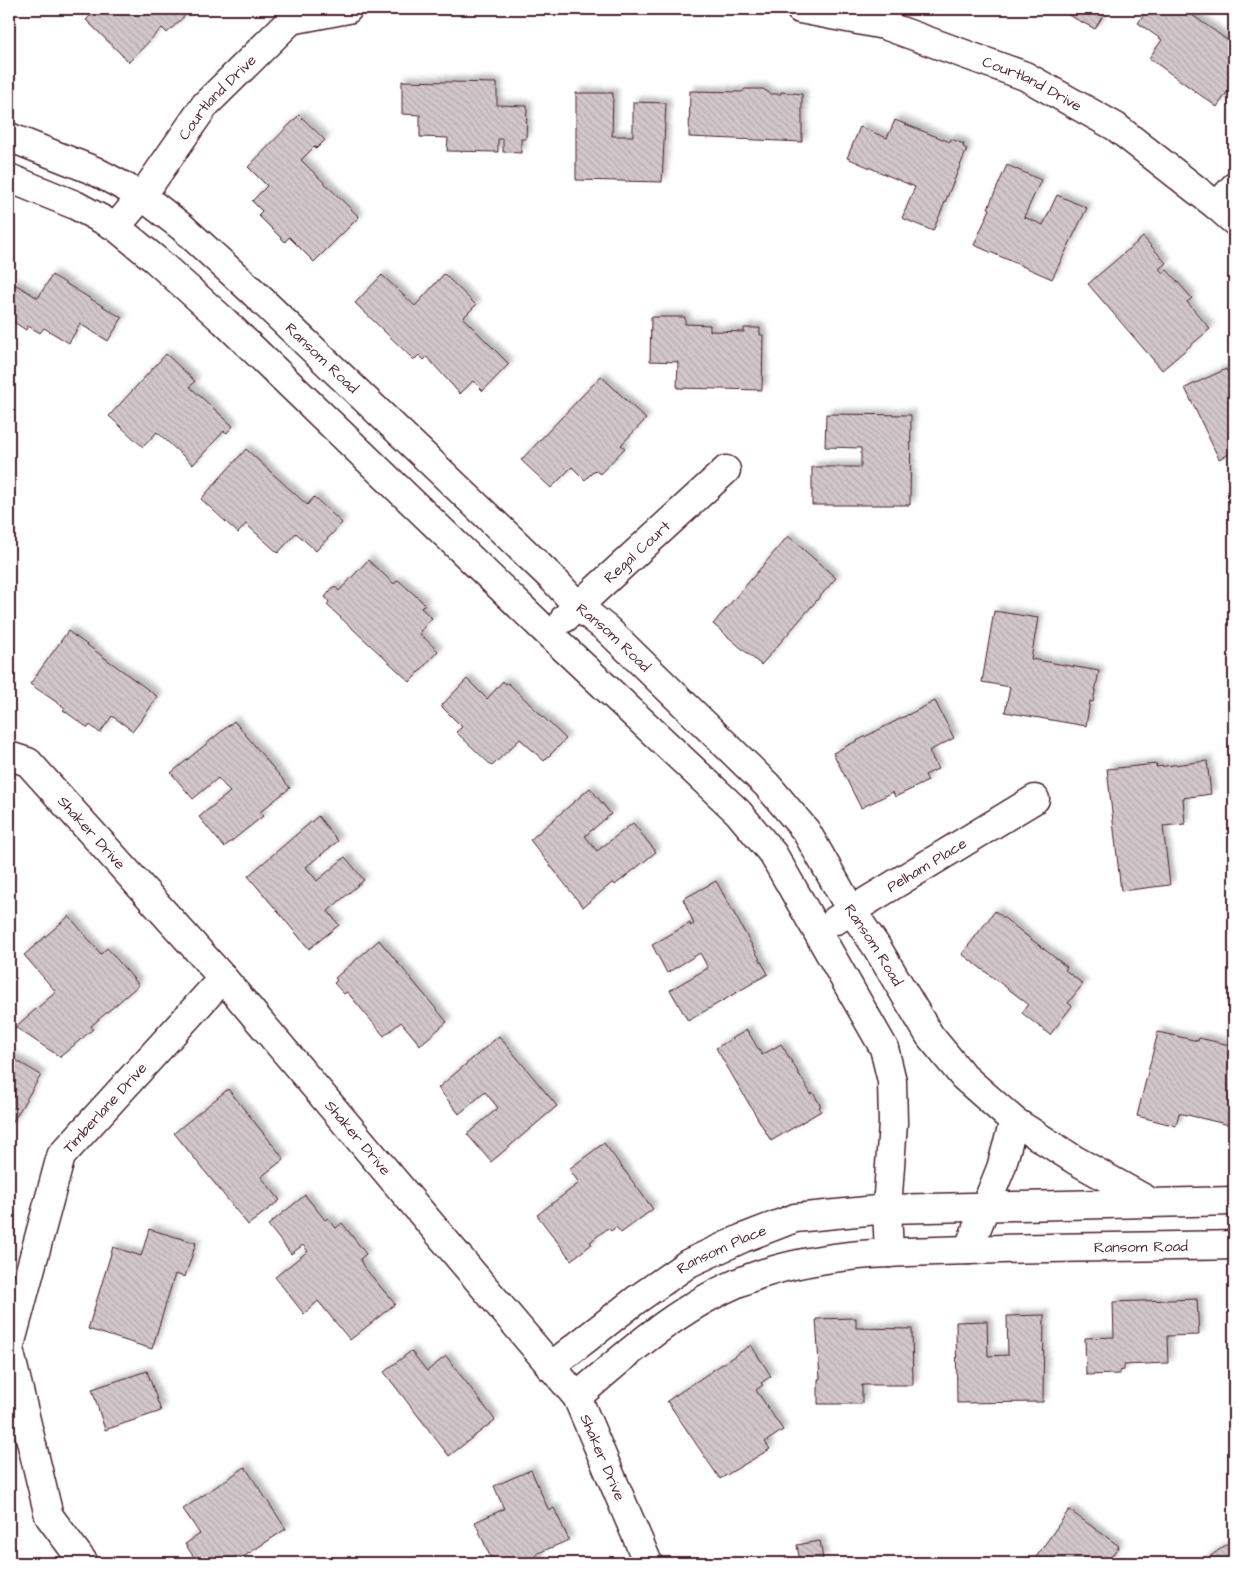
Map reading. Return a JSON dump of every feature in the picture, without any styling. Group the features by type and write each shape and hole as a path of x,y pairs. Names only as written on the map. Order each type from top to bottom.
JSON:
{"street":[{"name":"Courtland Drive","path":"116,227 142,196 204,105 288,15 348,9"},
{"name":"Courtland Drive","path":"800,9 884,25 1026,76 1116,127 1229,205"},
{"name":"Ransom Road","path":"9,137 95,171 142,196 182,227 251,290 553,579 578,606 608,630 767,785 806,831 851,910 876,946 930,1036 964,1077 1014,1121 1075,1160 1152,1203"},
{"path":"9,178 75,205 116,227 224,321 524,607 548,634 738,812 773,854 884,1048 890,1072 893,1123 887,1209 889,1252 812,1261 760,1274 720,1292 660,1328 577,1397"},
{"name":"Regal Court","path":"548,634 726,470"},
{"name":"Shaker Drive","path":"9,756 28,762 223,978 577,1397 648,1563"},
{"name":"Pelham Place","path":"819,932 851,910 1035,799"},
{"name":"Timberlane Drive","path":"84,1563 49,1516 9,1349 61,1156 223,978"},
{"path":"968,1250 1001,1168 1014,1121"},
{"path":"986,1207 1234,1201"},
{"name":"Ransom Place","path":"550,1367 629,1305 689,1263 743,1238 795,1218 887,1209 986,1207"},
{"name":"Ransom Road","path":"889,1252 1234,1245"}],"building":[{"path":"97,9 192,9 167,33 162,28 129,62 86,20"},
{"path":"1057,9 1107,9 1095,29"},
{"path":"1148,9 1184,9 1234,45 1234,82 1217,107 1149,58 1162,40 1138,23"},
{"path":"402,81 497,83 497,105 527,106 526,139 521,139 521,153 503,152 503,139 498,139 498,152 447,151 448,138 420,137 420,115 402,114"},
{"path":"745,89 763,89 771,94 781,94 781,92 802,94 802,142 689,137 690,91 742,92"},
{"path":"576,93 613,93 612,136 633,136 633,102 666,103 662,182 576,180"},
{"path":"299,115 325,140 316,149 315,146 301,160 359,217 314,262 289,237 285,242 258,215 262,211 252,201 267,186 248,167"},
{"path":"895,120 950,142 951,139 964,144 963,147 967,149 933,231 902,218 915,187 847,158 860,127 887,138"},
{"path":"1007,165 1041,180 1024,217 1043,225 1057,195 1087,208 1052,279 974,245"},
{"path":"1143,237 1166,263 1159,269 1163,273 1167,270 1192,298 1187,302 1210,329 1162,370 1088,284"},
{"path":"444,274 476,305 463,318 509,364 483,391 473,381 460,394 427,357 424,360 419,355 414,360 355,303 382,275 415,306"},
{"path":"52,275 122,318 108,341 80,324 69,343 44,328 40,333 28,326 26,330 9,319 9,290 13,283 38,298"},
{"path":"651,317 685,317 685,324 710,325 710,331 744,332 744,328 760,328 760,335 763,335 762,390 677,388 678,362 650,361"},
{"path":"166,354 195,381 190,387 233,426 227,433 224,431 193,465 157,432 143,447 109,416"},
{"path":"1226,369 1234,385 1234,452 1219,459 1185,388"},
{"path":"601,376 646,419 621,445 625,448 600,474 595,470 585,480 572,467 551,488 521,460"},
{"path":"826,414 911,415 910,505 812,505 812,467 861,467 861,448 825,447"},
{"path":"246,449 307,505 314,497 342,523 316,551 296,533 278,553 246,524 238,533 201,499"},
{"path":"788,536 836,578 761,665 713,624"},
{"path":"368,560 394,584 398,580 425,604 421,608 432,618 419,633 438,651 410,682 327,605 329,602 325,597 334,586 339,591"},
{"path":"994,611 1038,618 1031,659 1099,671 1093,702 1090,701 1086,726 1005,712 1010,687 982,682"},
{"path":"68,631 158,697 133,731 112,716 100,733 90,725 88,728 63,710 65,708 30,684"},
{"path":"467,679 487,699 503,681 506,684 508,683 566,739 544,761 520,739 492,766 456,732 462,727 441,706"},
{"path":"935,701 954,738 929,751 938,769 925,775 928,781 895,797 893,792 861,808 833,753"},
{"path":"234,721 290,788 260,812 263,816 224,847 199,817 230,792 218,778 193,799 171,773"},
{"path":"1207,761 1211,794 1183,798 1185,824 1163,826 1170,885 1121,891 1107,769 1157,764 1156,767"},
{"path":"590,788 611,814 585,836 597,851 633,823 656,852 615,885 613,882 583,907 530,840"},
{"path":"318,816 338,841 306,867 317,881 345,857 364,880 328,911 339,925 309,949 248,876"},
{"path":"716,881 768,974 688,1021 670,990 708,968 700,953 667,973 652,945 690,923 690,926 694,924 683,899"},
{"path":"995,911 1067,967 1065,970 1083,984 1068,1003 1072,1006 1050,1035 1022,1013 1028,1004 962,954"},
{"path":"69,916 101,954 107,948 139,985 91,1026 93,1029 60,1057 15,1027 56,992 24,955"},
{"path":"379,940 447,1022 420,1045 401,1022 384,1036 347,992 344,994 334,983 337,980 335,978"},
{"path":"747,1030 762,1055 781,1044 811,1094 813,1093 821,1106 819,1107 821,1111 771,1141 716,1048"},
{"path":"1158,1032 1198,1041 1199,1038 1234,1046 1234,1126 1179,1113 1176,1126 1137,1116"},
{"path":"499,1036 557,1106 491,1162 467,1134 498,1108 485,1092 459,1114 438,1088"},
{"path":"9,1056 41,1075 9,1128"},
{"path":"228,1089 284,1159 261,1177 280,1200 248,1225 174,1133"},
{"path":"604,1143 653,1209 621,1233 616,1227 611,1231 608,1228 590,1242 592,1244 571,1260 537,1215 579,1183 569,1169"},
{"path":"305,1195 325,1220 328,1218 336,1228 342,1223 366,1254 360,1259 363,1266 395,1304 350,1340 318,1301 304,1314 275,1277 308,1251 303,1245 291,1254 268,1225"},
{"path":"149,1229 196,1243 185,1277 175,1274 152,1349 88,1329 113,1247 141,1256"},
{"path":"1197,1299 1199,1335 1167,1336 1168,1363 1124,1365 1124,1370 1120,1371 1120,1374 1086,1375 1085,1338 1114,1337 1113,1302"},
{"path":"1044,1315 1043,1402 957,1403 956,1322 987,1321 988,1356 1008,1355 1007,1316"},
{"path":"856,1318 856,1328 912,1329 913,1385 862,1385 862,1404 818,1404 818,1379 820,1379 816,1319"},
{"path":"751,1345 771,1376 761,1383 763,1385 756,1390 783,1430 765,1442 770,1449 720,1479 667,1401"},
{"path":"411,1351 427,1371 446,1356 495,1420 449,1456 384,1372"},
{"path":"147,1371 161,1411 105,1430 92,1389"},
{"path":"245,1467 286,1529 234,1563 198,1563 185,1544 200,1534 183,1509"},
{"path":"531,1470 549,1511 554,1508 569,1540 536,1554 540,1563 493,1563 475,1522 504,1509 494,1486"},
{"path":"1069,1510 1119,1546 1107,1563 1032,1563"},
{"path":"1234,1539 1234,1563 1201,1563"},
{"path":"820,1541 823,1559 800,1562 797,1545"}]}
